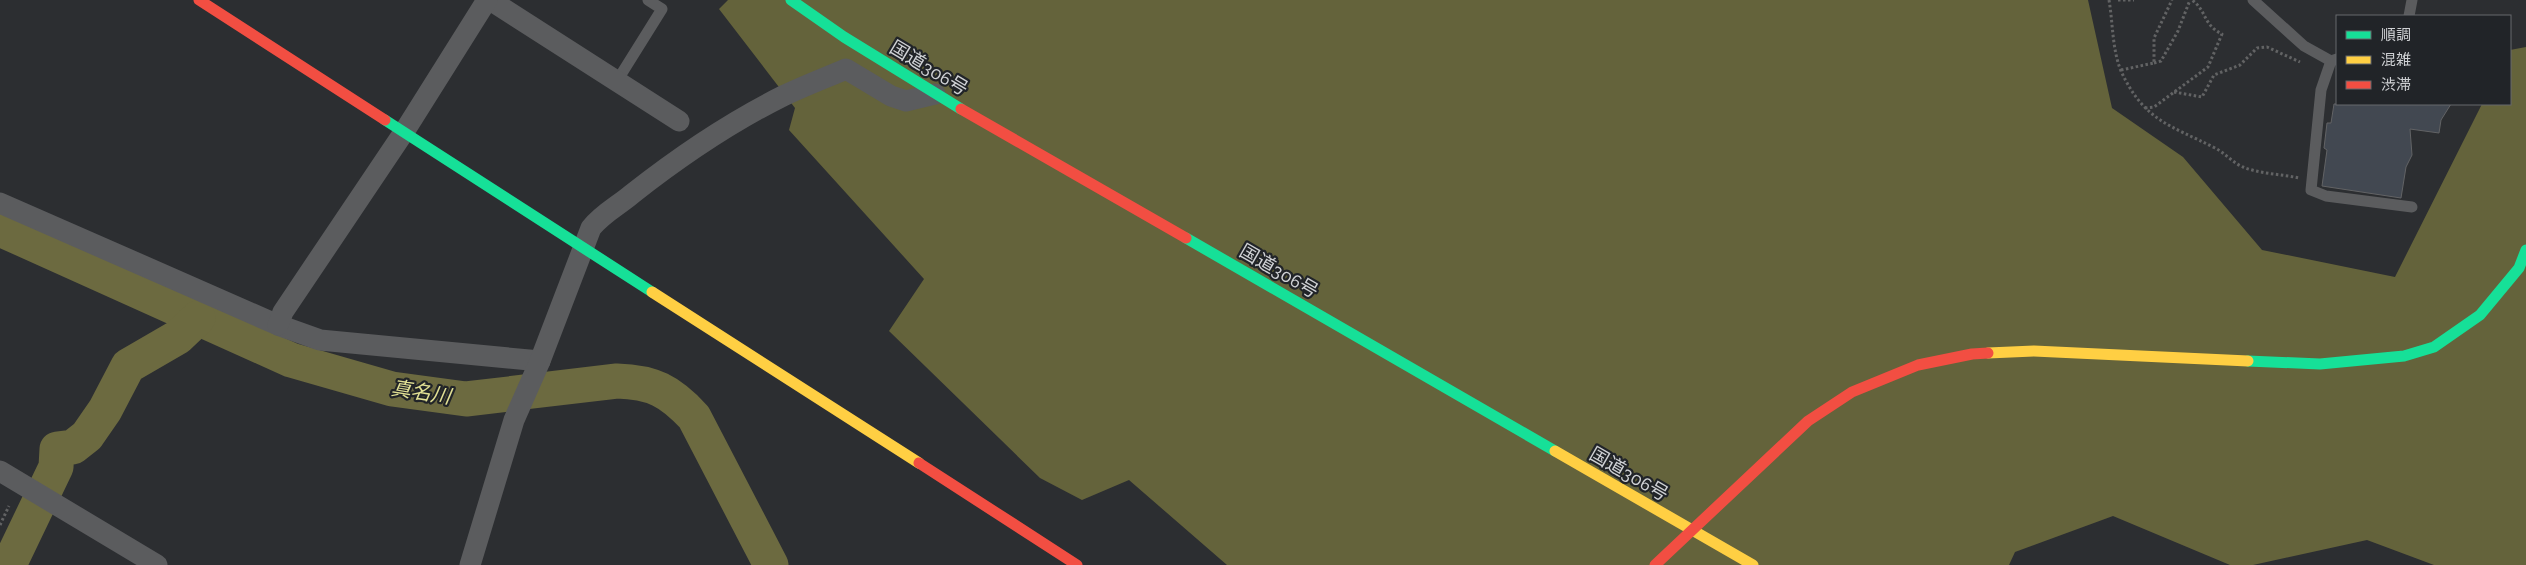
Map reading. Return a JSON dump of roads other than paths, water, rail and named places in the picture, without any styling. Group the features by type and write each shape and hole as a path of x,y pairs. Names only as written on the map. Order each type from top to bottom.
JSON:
{"main road":[{"path":"199,0 1077,565"},
{"name":"国道306号","path":"791,0 844,37 935,94 1753,565"},
{"path":"1655,565 1694,531 1808,421 1852,392 1918,365 1972,354 2034,351 2320,364 2404,356 2434,346 2480,315 2519,268 2526,250"}],"street":[{"path":"278,326 282,312 404,132 488,0 680,121"},
{"path":"470,565 514,420 591,228 608,210 629,197 699,144 782,96 846,68 891,96 906,101 935,94"},
{"path":"0,202 278,326 320,340 537,366"},
{"path":"0,471 74,518 157,565"}],"lane":[{"path":"617,81 662,9 648,0"},
{"path":"2253,0 2304,46 2334,60 2321,90 2311,190 2326,196 2412,207"},
{"path":"2409,15 2412,0"}],"waterway":[{"name":"真名川","path":"0,229 291,360 392,389 466,399 617,381 641,383 651,386 669,394 694,417 771,565"},
{"path":"9,565 56,467 57,449 73,447 87,436 105,410 128,366 178,337 198,318"}]}
